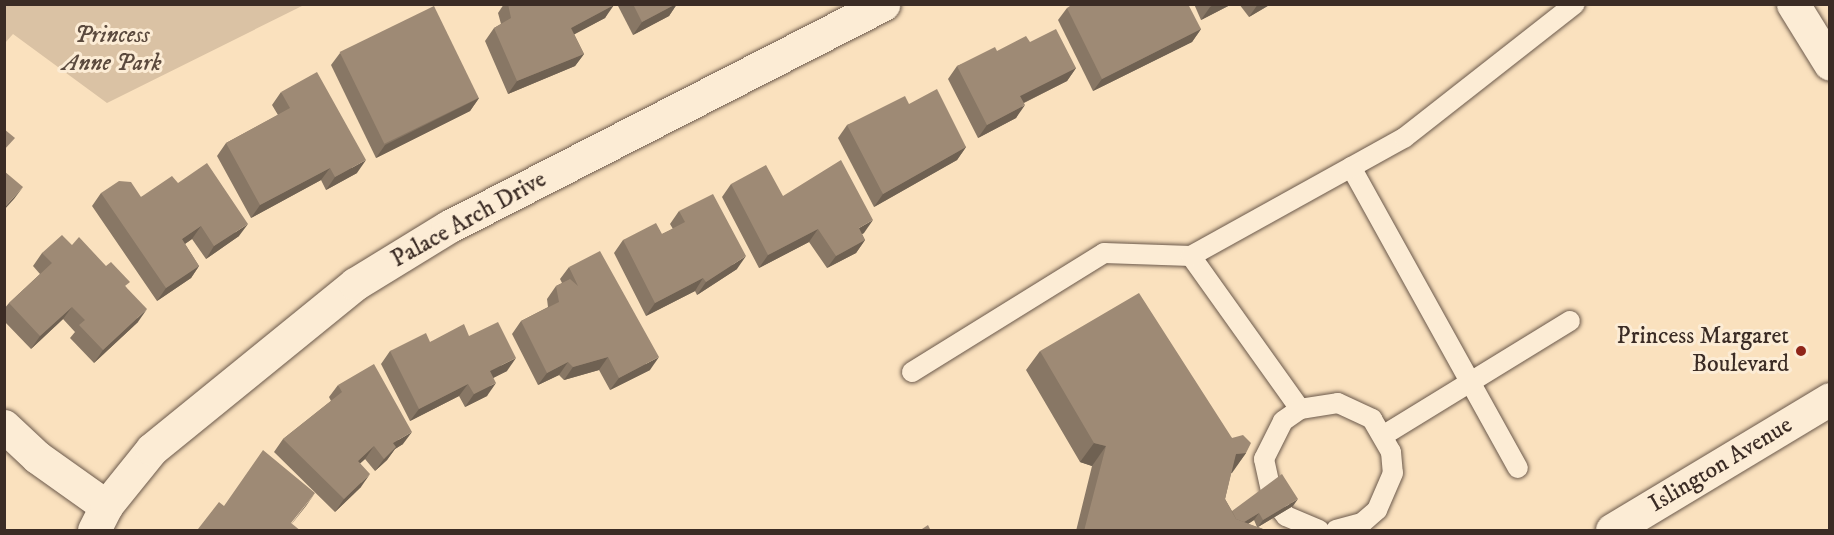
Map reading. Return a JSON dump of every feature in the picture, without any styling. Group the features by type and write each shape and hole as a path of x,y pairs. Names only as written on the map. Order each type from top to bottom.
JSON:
{"street":[{"name":"Palace Arch Drive","path":"100,518 152,449 355,284 448,227 883,4"},
{"path":"1793,4 1830,64"},
{"name":"Islington Avenue","path":"1612,531 1830,399"},
{"path":"4,426 100,518"}],"lane":[{"path":"912,372 1104,253 1191,256 1404,138 1575,4"},
{"path":"1351,167 1473,380 1518,468"},
{"path":"1191,256 1300,409"},
{"path":"1384,435 1570,321"},
{"path":"1319,531 1286,516 1266,480 1270,439 1300,409 1318,403 1356,408 1384,435 1392,463 1388,492 1362,523 1336,531"}],"green space":[{"name":"Princess Anne Park","path":"5,4 304,5 107,103 13,34 5,43"}],"building":[{"path":"508,4 614,5 571,28 584,54 517,81 494,28 511,18"},
{"path":"633,4 676,4 642,22"},
{"path":"1073,4 1188,4 1201,29 1102,79 1067,8"},
{"path":"434,6 479,98 384,144 340,52"},
{"path":"1056,29 1076,68 1020,96 1025,105 987,125 957,66 995,47 997,51 1026,36 1030,42"},
{"path":"317,72 366,160 335,177 330,168 260,205 226,143 290,108 281,92"},
{"path":"937,89 966,147 883,194 847,125 905,96 909,104"},
{"path":"4,129 15,138 4,150"},
{"path":"841,160 873,220 859,228 865,240 836,256 818,229 768,255 731,184 766,165 783,196"},
{"path":"207,163 248,224 214,246 201,226 182,239 199,266 166,288 101,193 119,181 131,182 141,197 172,176 178,183"},
{"path":"4,171 23,187 4,208"},
{"path":"713,194 746,256 706,282 703,278 655,303 623,240 656,223 662,234 685,222 679,211"},
{"path":"62,235 72,245 79,237 106,266 111,262 130,282 125,286 147,309 103,350 79,325 85,320 72,307 40,336 9,303 52,263 42,253"},
{"path":"600,251 659,357 619,378 608,357 573,367 568,362 547,373 521,321 559,302 556,286 570,279 578,286 569,267"},
{"path":"1139,293 1232,438 1243,435 1251,443 1246,453 1236,454 1225,499 1236,519 1268,531 1084,531 1106,446 1094,443 1040,351"},
{"path":"498,322 516,358 490,371 496,383 474,394 468,384 419,409 390,351 426,333 430,342 464,324 469,336"},
{"path":"374,364 412,432 393,443 396,447 384,459 374,446 358,461 370,474 344,499 283,439 342,392 338,385"},
{"path":"263,450 315,493 291,523 301,531 200,531 198,529 219,502 224,506"},
{"path":"1282,474 1298,499 1263,520 1259,513 1244,522 1236,519 1232,511"},
{"path":"928,525 931,531 919,531"}],"place":[{"name":"Princess Margaret Boulevard","path":"1801,351"}]}
